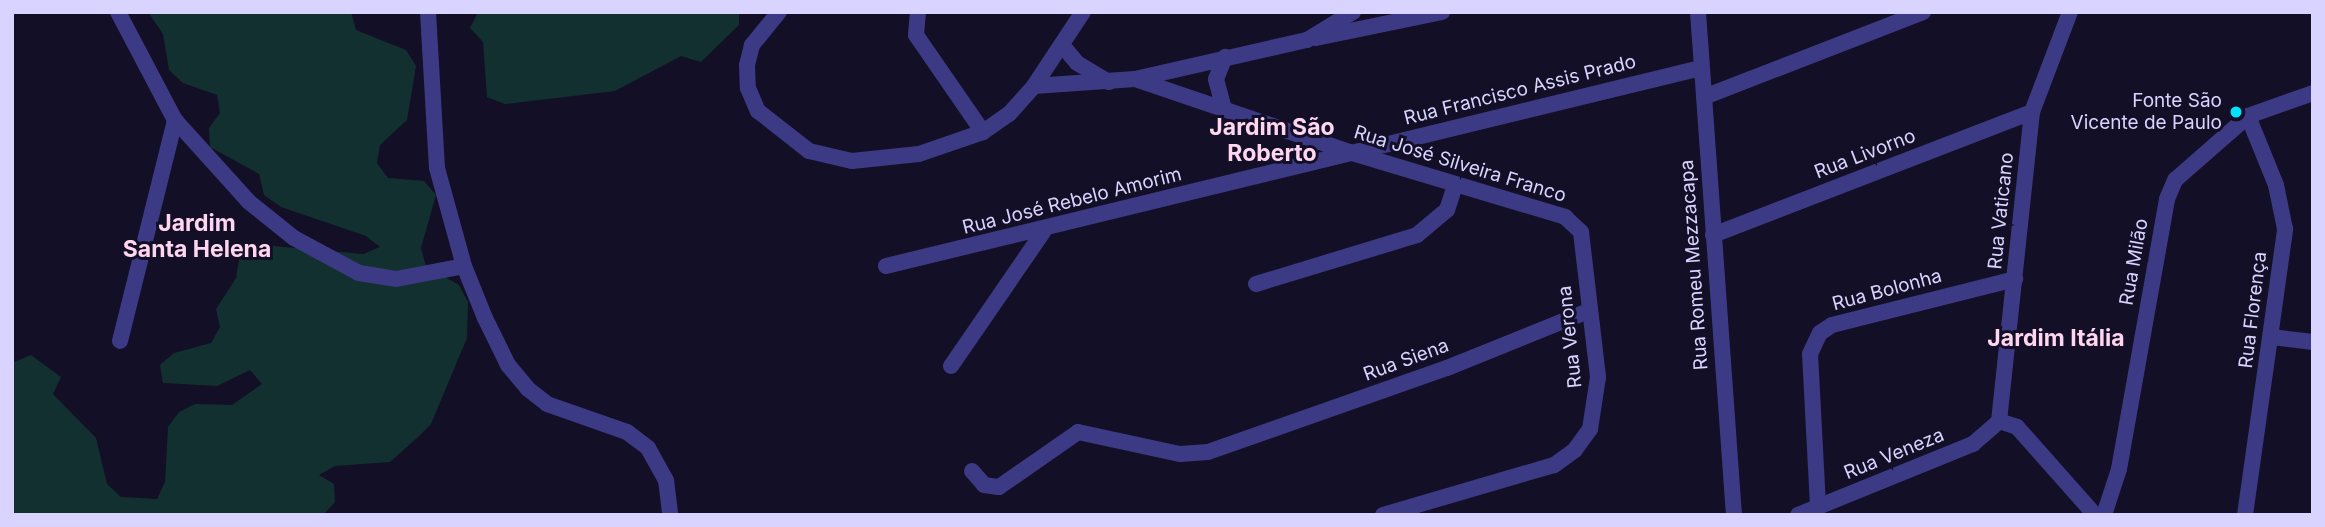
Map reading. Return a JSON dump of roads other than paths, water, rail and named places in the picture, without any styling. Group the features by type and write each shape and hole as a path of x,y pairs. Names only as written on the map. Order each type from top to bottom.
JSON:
{"street":[{"path":"118,12 175,120 249,202 331,262 396,279 464,266"},
{"path":"428,12 437,168 464,266 508,365 528,389 547,404 627,432 648,448 666,480 670,515"},
{"path":"779,12 752,45 748,88 758,111 779,133 809,151 852,161 919,154 983,132 1009,114 1034,86 1083,12"},
{"path":"918,12 916,35 983,132"},
{"path":"1307,40 1354,12 1365,32"},
{"name":"Rua Romeu Mezzacapa","path":"1698,12 1734,515"},
{"path":"1704,97 1923,12"},
{"name":"Rua Vaticano","path":"1999,421 2032,112 2070,12"},
{"path":"1034,86 1111,83 1135,79 1307,40 1365,32 1429,13"},
{"path":"1062,45 1077,63 1111,83"},
{"path":"1224,109 1216,79 1226,57"},
{"name":"Rua Francisco Assis Prado","path":"1349,152 1701,68"},
{"name":"Rua José Silveira Franco","path":"1135,79 1349,152 1574,223"},
{"name":"Rua Milão","path":"2104,515 2119,469 2167,199 2188,165 2248,116 2313,93"},
{"name":"Rua Livorno","path":"1713,235 2032,112"},
{"name":"Rua Florença","path":"2245,515 2272,337 2283,207 2248,116"},
{"path":"120,341 175,120"},
{"name":"Rua José Rebelo Amorim","path":"886,266 1043,232 1349,152"},
{"path":"1256,284 1417,236 1447,210 1455,186"},
{"name":"Rua Verona","path":"1382,515 1554,465 1575,450 1597,406 1581,232 1574,223"},
{"path":"951,366 1043,232"},
{"name":"Rua Bolonha","path":"1818,506 1810,354 1820,333 2015,279"},
{"name":"Rua Siena","path":"972,471 984,485 999,487 1078,432 1180,454 1236,442 1447,368 1588,311"},
{"path":"2272,337 2313,342"},
{"path":"1999,421 2017,427 2095,515"},
{"name":"Rua Veneza","path":"1798,515 1973,444 1999,421"}],"place":[{"name":"Fonte São Vicente de Paulo","path":"2236,112"}],"district":[{"name":"Jardim São Roberto","path":"1272,140"},
{"name":"Jardim Santa Helena","path":"197,236"},
{"name":"Jardim Itália","path":"2056,338"}]}
